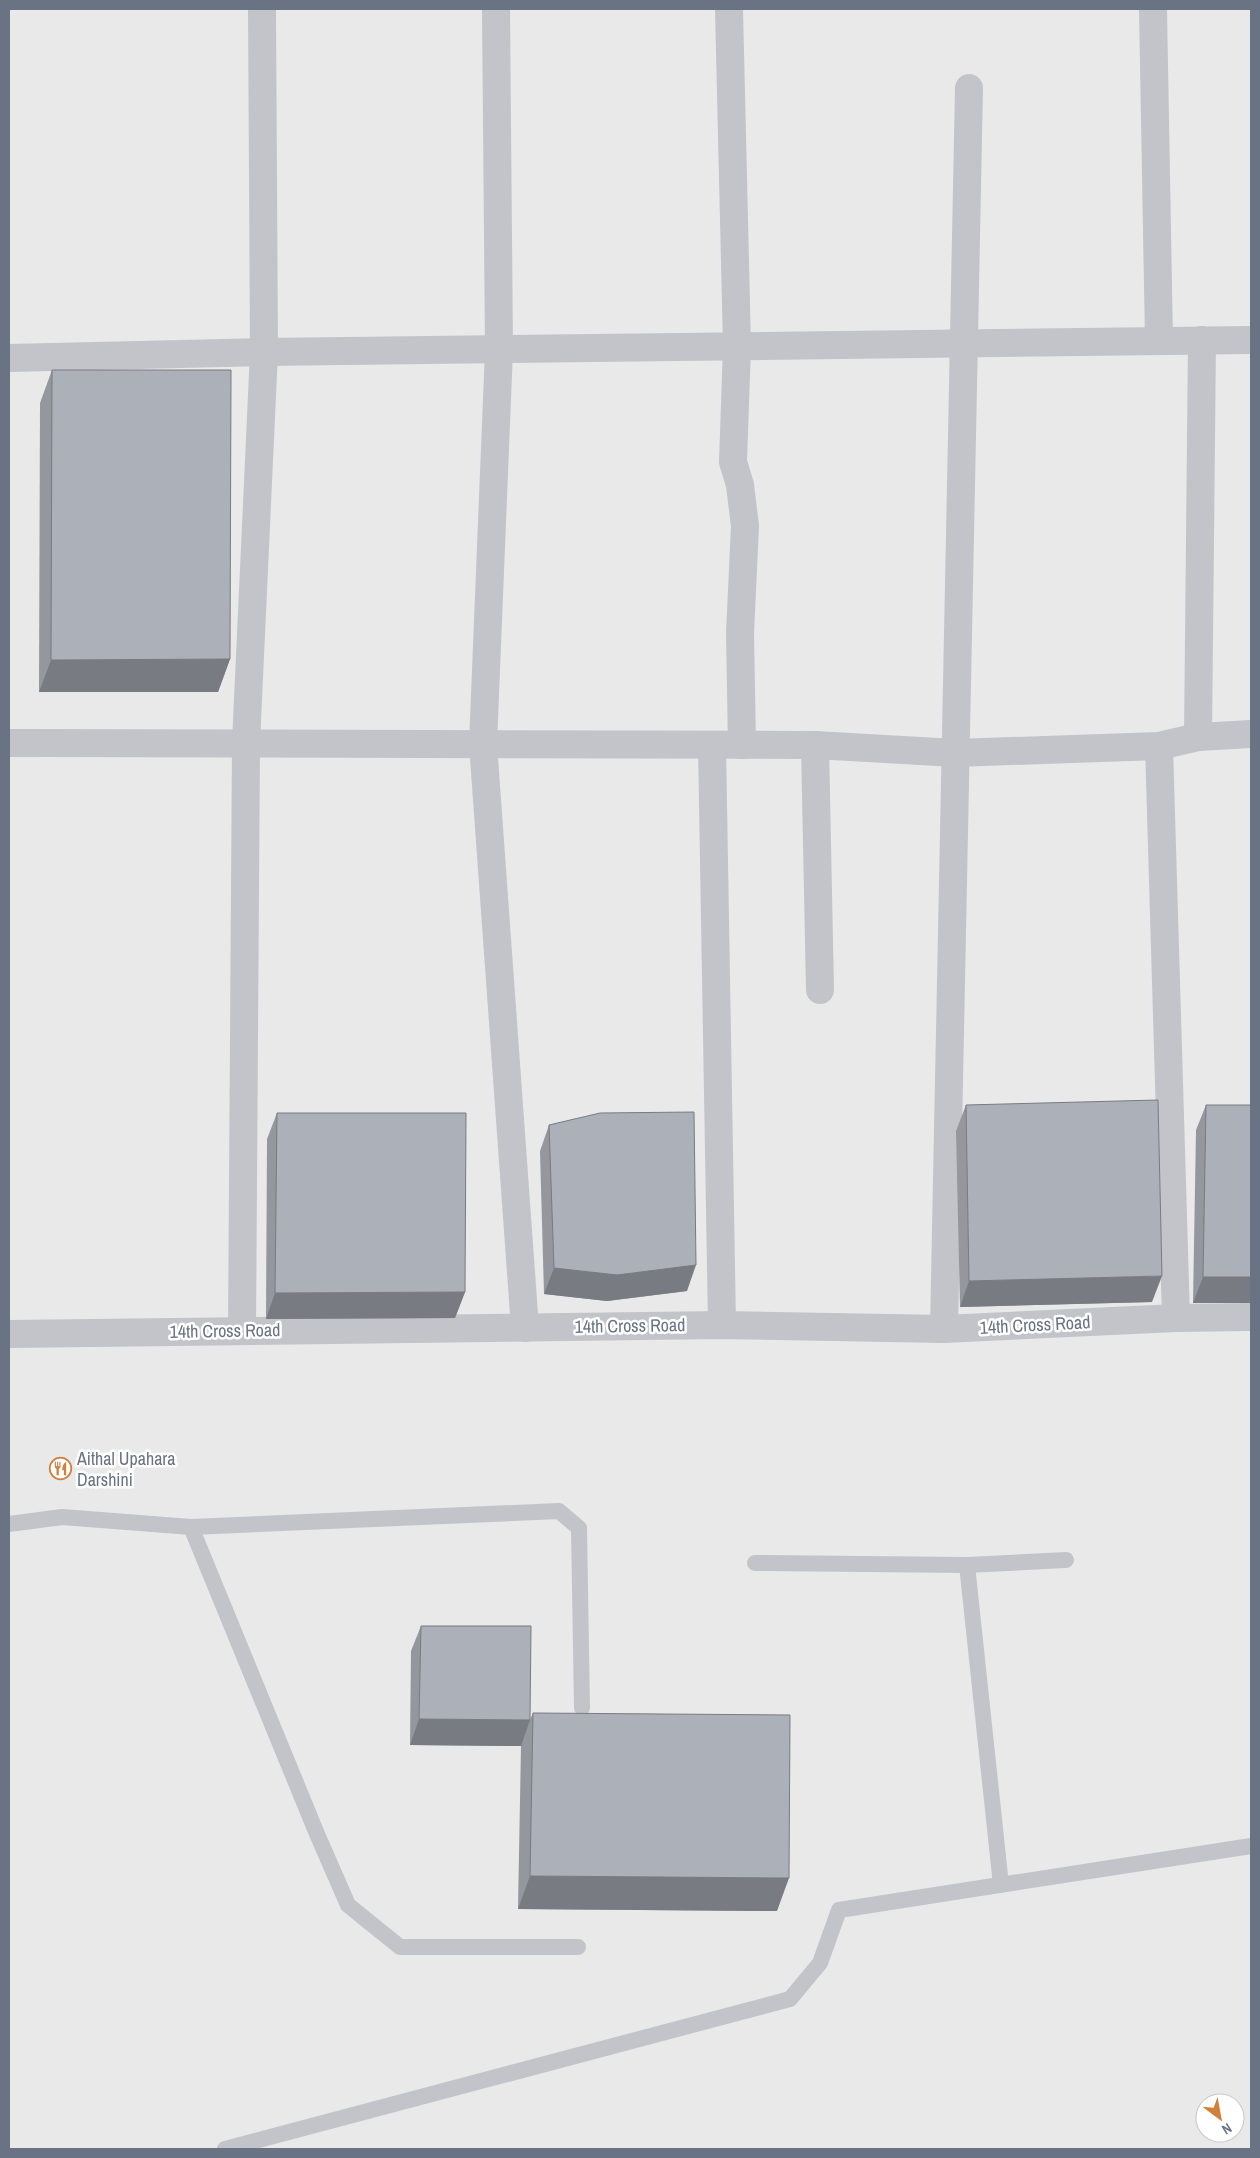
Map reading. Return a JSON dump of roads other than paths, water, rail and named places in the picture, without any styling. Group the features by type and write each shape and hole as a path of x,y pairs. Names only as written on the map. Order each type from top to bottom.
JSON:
{"street":[{"path":"242,1330 246,744 264,352 262,9"},
{"path":"496,9 499,350 483,744 525,1328"},
{"path":"729,9 737,346 733,462 740,485 746,526 740,633 742,745"},
{"path":"1153,9 1159,341"},
{"path":"944,1329 968,88"},
{"path":"1198,737 1202,340"},
{"path":"9,358 264,352 1251,340"},
{"path":"9,743 815,745 955,753 1159,746 1198,737 1251,734"},
{"path":"712,745 722,1325"},
{"path":"815,745 820,990"},
{"path":"1159,746 1176,1318"},
{"name":"14th Cross Road","path":"9,1334 722,1325 944,1329 1176,1318 1251,1317"}],"lane":[{"path":"9,1524 62,1517 191,1527 559,1511 579,1528 582,1708"},
{"path":"191,1527 348,1905 400,1947 578,1946"},
{"path":"754,1562 967,1565 1066,1560"},
{"path":"967,1565 1001,1885"},
{"path":"225,2149 790,1999 820,1963 839,1910 1251,1846"}],"place":[{"name":"Aithal Upahara Darshini","path":"61,1469"}]}
